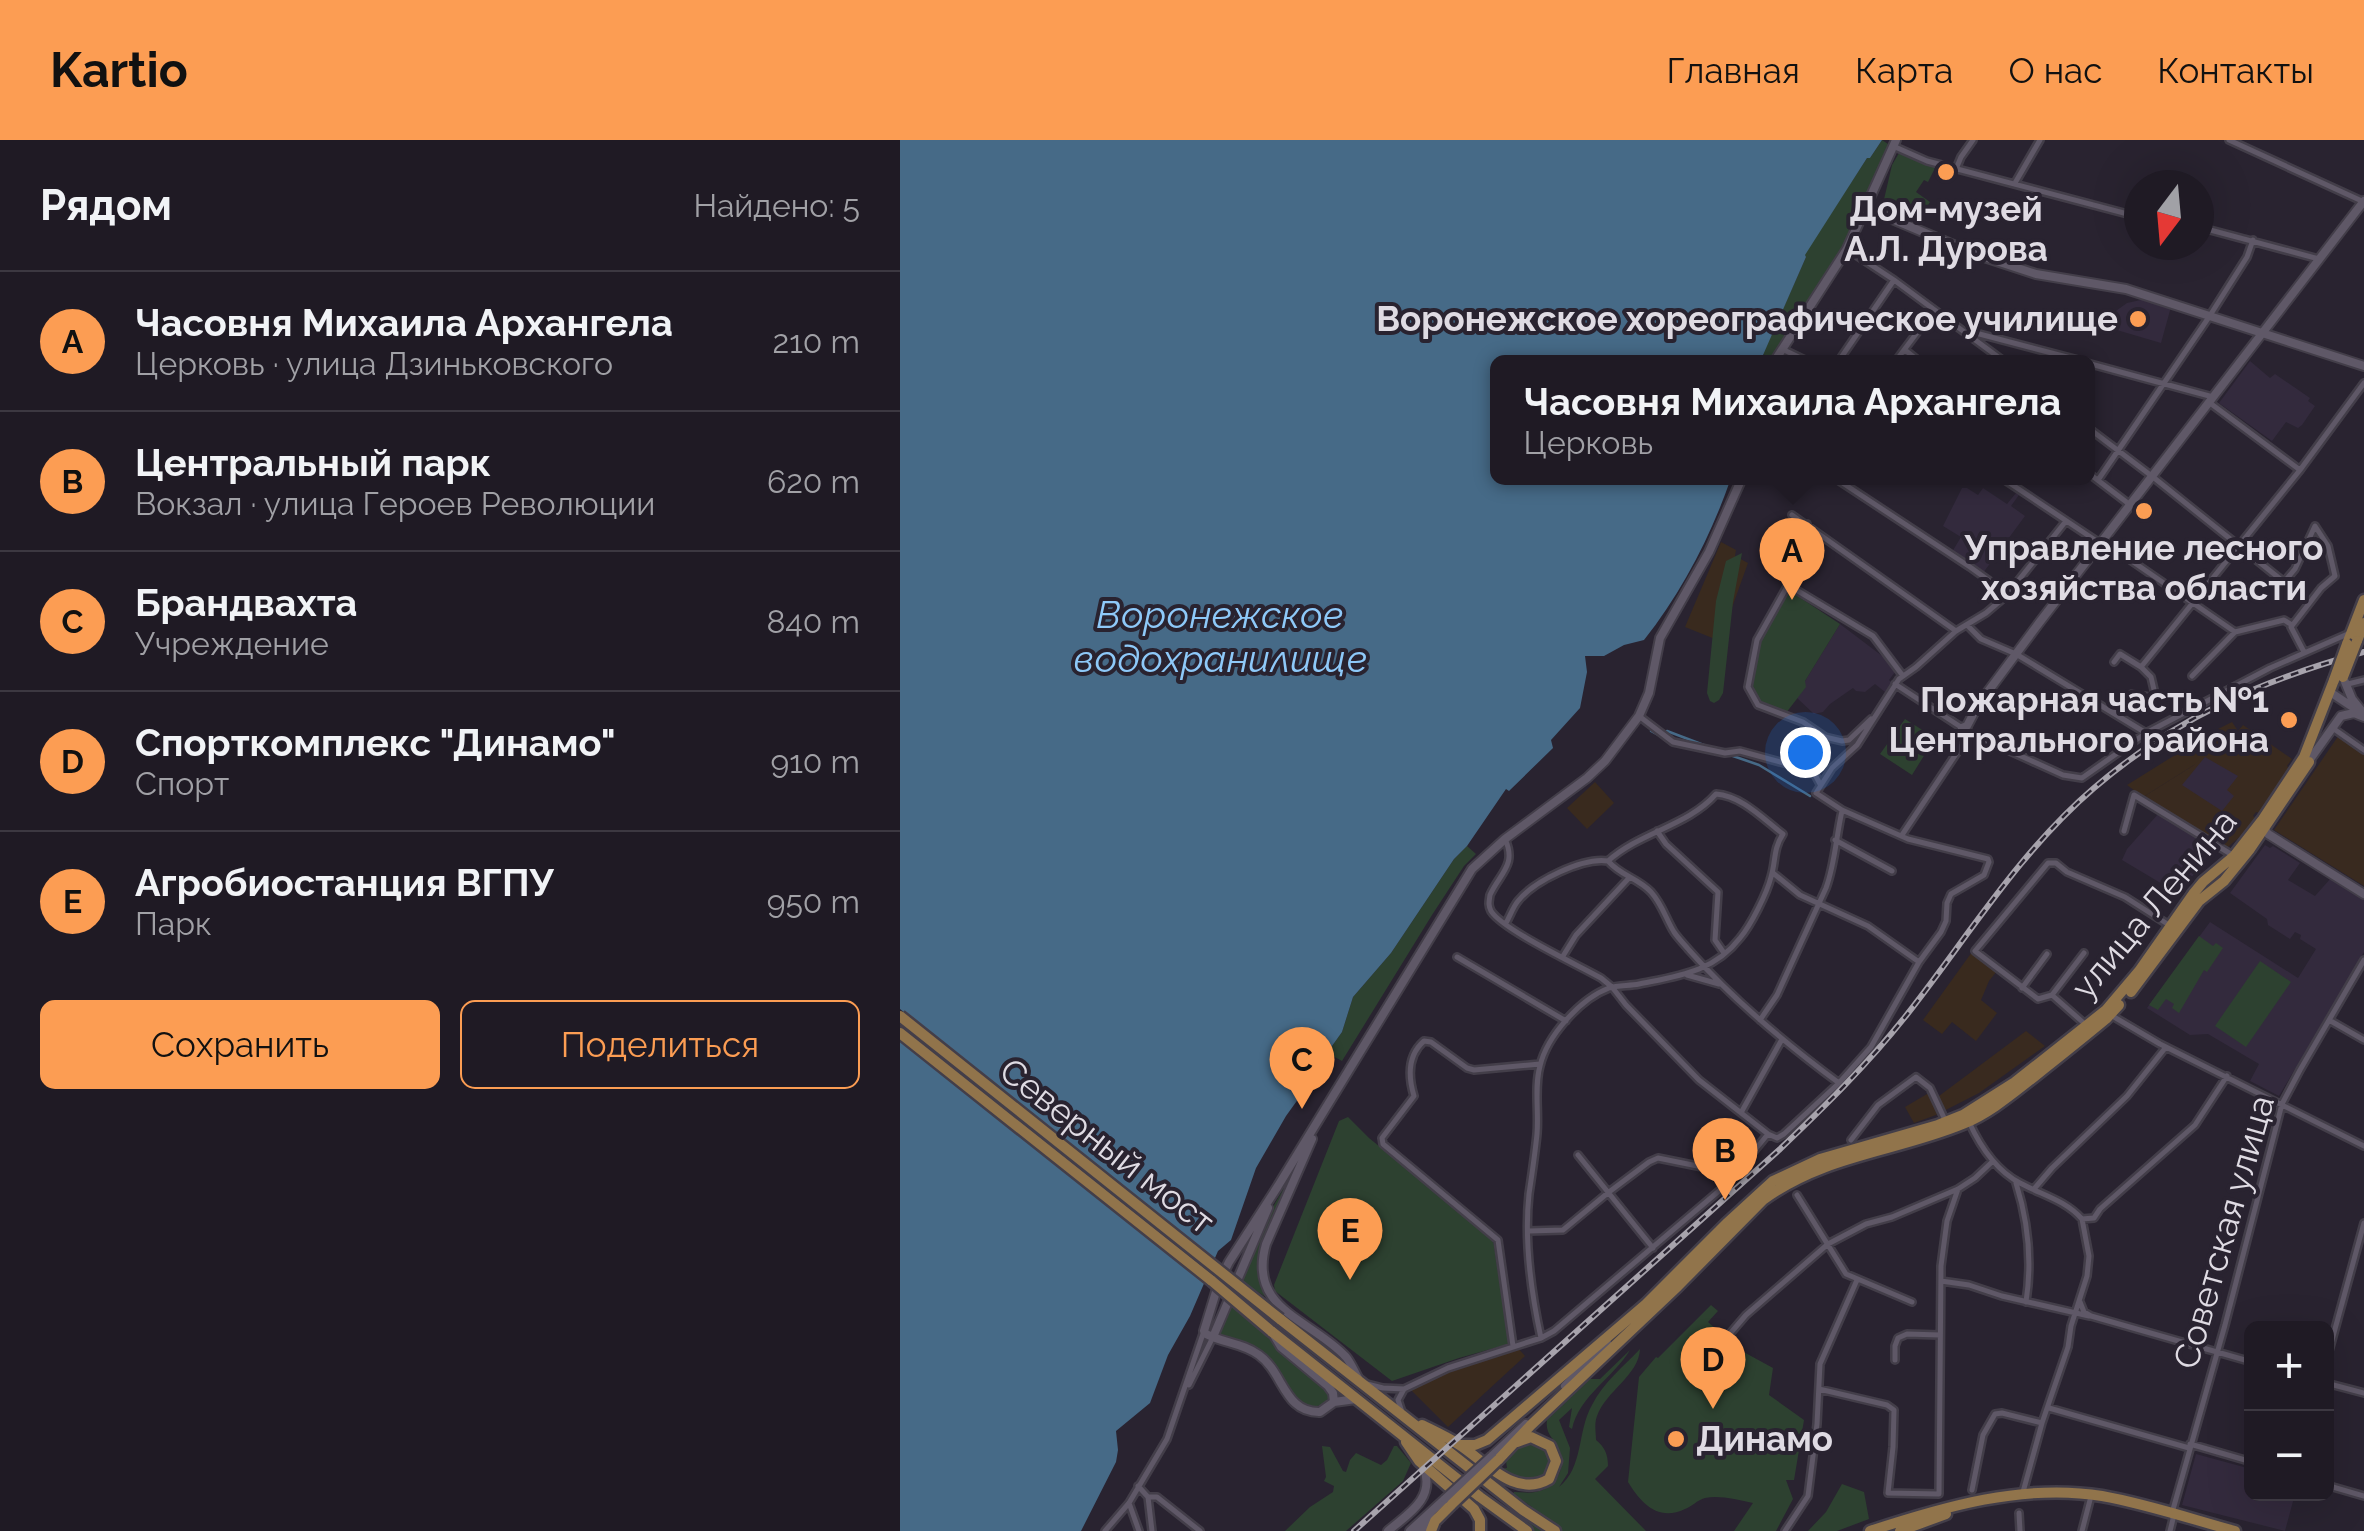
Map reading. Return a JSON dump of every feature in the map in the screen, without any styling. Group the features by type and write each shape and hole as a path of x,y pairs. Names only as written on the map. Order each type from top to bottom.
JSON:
{"main road":[{"path":"1778,355 1847,249 1894,143"},
{"path":"1966,731 1978,706 2016,654 2364,201"},
{"path":"1866,208 1975,254 2036,274 2126,290 2364,366"},
{"path":"1356,1399 1334,1402 1315,1412 1298,1407 1263,1358 1204,1331 1219,1282 1472,868 1504,839 1587,778 1640,716 1664,630 1709,552 1739,485"},
{"name":"улица Ленина","path":"1495,1458 1627,1320 1678,1286 1763,1200 1795,1178 1825,1166 1969,1122 2004,1100 2142,979 2199,901 2234,870 2301,762 2341,680 2364,600"},
{"path":"2341,680 2364,716"},
{"path":"2333,693 2364,716"},
{"name":"улица Ленина","path":"2311,758 2333,693"},
{"name":"улица Ленина","path":"1495,1458 1773,1181 1820,1158 1946,1122 1979,1106 2108,1012 2169,925 2203,882 2262,826 2342,716 2364,716"},
{"path":"2262,826 2268,834 2364,894"},
{"name":"Северный мост","path":"900,1016 1405,1416"},
{"name":"Северный мост","path":"900,1032 1356,1399 1527,1531"},
{"path":"1323,1112 1266,1244 1262,1278 1273,1300 1347,1358 1361,1382"},
{"path":"1212,1337 1278,1186"},
{"path":"1460,1445 1487,1440 1627,1320"},
{"path":"1271,1331 1282,1346 1328,1386 1334,1402"},
{"path":"1405,1416 1460,1445 1514,1482 1530,1486 1550,1479 1556,1462 1550,1446 1531,1437 1512,1445"},
{"path":"1405,1416 1555,1531"},
{"path":"1388,1531 1424,1496 1427,1475 1403,1435"},
{"path":"1420,1531 1495,1458"},
{"path":"1419,1460 1474,1510 1480,1520 1480,1531"},
{"path":"1875,1529 1968,1502 2077,1493 2101,1496 2172,1521 2235,1531"},
{"path":"1900,1531 1945,1514 2034,1498 2090,1500 2216,1531"},
{"path":"1410,1531 1448,1505"},
{"path":"1430,1531 1448,1505"}],"street":[{"path":"1956,169 1973,140"},
{"path":"2015,184 2040,140"},
{"path":"2229,140 2364,201"},
{"path":"1894,143 1926,161 2124,213"},
{"path":"2214,231 2319,260"},
{"path":"2098,480 2166,384 2254,240"},
{"path":"1847,249 1995,355"},
{"path":"1843,355 1894,280"},
{"path":"1901,355 1931,314 1937,312"},
{"path":"1963,330 2056,355"},
{"path":"1782,349 1794,355"},
{"path":"1905,350 1911,355"},
{"path":"2095,365 2211,400 2300,470"},
{"path":"2141,667 2300,470 2364,383"},
{"path":"2095,433 2284,582 2295,570 2315,526 2328,546 2335,576 2292,625"},
{"path":"2095,478 2131,506"},
{"path":"1846,485 1970,567 2006,596"},
{"path":"2012,485 2235,632"},
{"path":"1792,515 1956,631"},
{"path":"1504,839 1510,861 1489,902 1492,912 1612,986 1699,1080 1777,1138 1839,1084 1872,1048 1919,962 1941,932 1951,894 1984,874 1989,862 1901,836 1842,810 1816,793 1820,784 1858,746 1902,676 2006,596 2066,521"},
{"path":"1807,524 1793,559 1788,586 1756,640 1748,688 1755,703 1842,741 1854,736 1874,716"},
{"path":"1788,586 1873,636 1902,676"},
{"path":"2192,676 2235,632 2284,620 2292,625 2304,652"},
{"path":"1967,625 1981,639 2016,654 2146,733"},
{"path":"1895,684 1966,731 2063,775 2082,778 2146,733 2256,674 2357,633"},
{"path":"2114,662 2120,654 2141,667 2153,682 2155,694 2132,694 2114,713"},
{"path":"2341,680 2364,680"},
{"path":"1640,716 1674,742 1725,753 1740,751 1814,771 1832,768"},
{"path":"2332,728 2364,750"},
{"path":"1901,836 1966,731"},
{"path":"1814,771 1820,784"},
{"path":"1541,1338 1528,1231 1540,1064 1574,1011 1612,986 1706,967 1740,938 1771,880 1776,844 1784,834 1742,803 1716,794 1706,806 1629,844 1608,861"},
{"path":"2124,831 2134,795 2234,856"},
{"path":"1760,1020 1777,995 1832,870 1842,810"},
{"path":"1657,831 1718,892 1715,940 1724,953"},
{"path":"1835,840 1892,871"},
{"path":"1506,923 1518,900 1530,889 1574,867 1598,859 1608,861 1653,894 1674,932 1722,985 1782,1041 1839,1084"},
{"path":"2084,953 2052,996 2038,999 1975,951 2048,863 2125,898 2169,925"},
{"path":"1772,873 1800,896 1868,926 1919,962"},
{"path":"1562,957 1576,935 1629,878"},
{"path":"2022,988 2048,954"},
{"path":"1456,957 1566,1021"},
{"name":"Советская улица","path":"2172,1521 2282,1104 2363,964"},
{"path":"1686,974 1722,985"},
{"path":"2052,996 2086,1026"},
{"path":"2108,1012 2166,1047 2364,1146"},
{"path":"2329,1020 2364,1040"},
{"path":"1513,1346 1498,1240 1383,1144 1382,1138 1414,1096 1409,1078 1413,1053 1424,1040 1474,1070 1540,1064"},
{"path":"1742,1112 1782,1041"},
{"path":"2034,1189 2128,1096 2166,1047"},
{"path":"2082,1219 2094,1218 2195,1125 2227,1076"},
{"path":"1852,1140 1878,1105 1916,1077 1930,1088 1946,1122"},
{"path":"1969,1122 1993,1161 2015,1180 2068,1206 2082,1219 2089,1266 2022,1495"},
{"path":"1361,1382 1404,1388 1448,1368 1541,1338 1572,1317 1737,1174 1768,1134"},
{"path":"1578,1155 1654,1248"},
{"path":"1528,1231 1563,1230 1658,1158 1737,1174"},
{"path":"1728,1336 1746,1315 1828,1244 1866,1224 1958,1189 1993,1161"},
{"path":"2015,1180 2024,1210 2027,1242 2030,1278 2026,1302"},
{"path":"1819,1389 1894,1410 1888,1493 1939,1494 1941,1266 1958,1189"},
{"path":"1798,1195 1842,1269 1857,1280 1912,1302"},
{"path":"2334,1333 2364,1223"},
{"path":"1785,1531 1808,1496 1822,1358 1857,1280"},
{"path":"1941,1281 1969,1284 2244,1360"},
{"path":"2080,1300 2081,1307 2091,1316"},
{"path":"1105,1531 1129,1503 1168,1439 1204,1331"},
{"path":"1895,1360 1898,1338 1907,1334 1940,1336"},
{"path":"1181,1401 1212,1337"},
{"path":"2334,1385 2364,1393"},
{"path":"1404,1388 1398,1400 1405,1416"},
{"path":"2048,1408 2244,1460"},
{"path":"1972,1490 1983,1435 1995,1414 2042,1423"},
{"path":"1138,1486 1148,1496 1152,1531"},
{"path":"2334,1487 2364,1496"},
{"path":"1148,1496 1157,1497 1200,1531"},
{"path":"2082,1531 2090,1500"},
{"path":"1129,1503 1139,1531"},
{"path":"2019,1513 2020,1531"}],"shaded area":[{"name":"Воронежское хореографическое училище","path":"2145,299 2171,307 2161,343 2105,324 2127,303"},
{"path":"2250,361 2270,378 2275,374 2310,398 2308,401 2315,406 2302,425 2298,428 2286,422 2272,441 2219,403"},
{"path":"1962,488 1978,495 1983,488 2007,504 2016,493 2019,495 2011,506 2025,516 1983,573 1952,552 1961,537 1943,526"},
{"path":"1721,542 1748,563 1720,641 1685,627"},
{"path":"1840,624 1898,668 1885,692 1875,684 1865,692 1853,688 1823,712 1814,714 1796,697"},
{"path":"2232,722 2238,731 2243,725 2292,759 2287,766 2290,769 2259,813 2226,849 2143,797 2194,765 2215,738 2212,732"},
{"path":"2212,732 2214,742 2202,750 2203,756 2194,765 2143,797 2127,785"},
{"path":"2341,732 2364,748 2364,886 2274,830"},
{"path":"2205,757 2238,776 2227,790 2234,796 2222,811 2182,785"},
{"path":"1595,782 1614,803 1587,829 1567,808"},
{"path":"2159,813 2213,849 2179,894 2122,860"},
{"path":"2265,845 2300,863 2288,880 2315,896 2331,878 2364,899 2364,952 2279,1096 2250,1081 2259,1064 2208,1034 2190,1035 2147,1008 2210,922 2298,978 2316,949 2295,932 2290,939 2268,925 2267,919 2230,893"},
{"path":"1972,952 1997,971 1981,1000 1997,1013 1976,1041 1952,1022 1942,1034 1923,1020"},
{"path":"2026,1031 2045,1046 1979,1093 1914,1123 1905,1107 1927,1094 1939,1096"},
{"path":"1517,1347 1525,1356 1448,1427 1411,1390 1463,1364"},
{"path":"2196,1454 2244,1467 2244,1501 2293,1501 2285,1531 2182,1505"}],"green space":[{"path":"1882,140 1888,144 1853,231 1774,355 1765,355 1804,255"},
{"path":"1899,153 1936,166 1928,182 1924,180 1916,192 1930,202 1918,221 1882,208 1892,165"},
{"path":"1742,553 1723,693 1714,703 1707,693 1716,601 1726,561"},
{"path":"1790,591 1840,624 1805,681 1806,687 1786,713 1759,703 1752,686 1762,636"},
{"path":"1905,719 1935,738 1912,775 1880,754"},
{"path":"1467,846 1476,854 1432,915 1342,1061 1327,1053 1342,1032 1353,997 1391,953 1454,859"},
{"path":"2199,936 2223,948 2207,972 2204,970 2179,1013 2166,999 2158,1010 2149,1005"},
{"path":"2260,961 2291,982 2246,1047 2215,1026"},
{"path":"1348,1117 1493,1239 1509,1344 1392,1381 1275,1291 1274,1285 1339,1121"},
{"path":"1292,1174 1261,1250 1261,1282 1269,1299 1255,1290 1240,1313 1330,1392 1328,1399 1316,1406 1301,1402 1265,1354 1228,1339 1220,1331 1270,1212"},
{"path":"1711,1305 1718,1311 1708,1322 1740,1350 1773,1368 1769,1395 1804,1420 1794,1480 1786,1480 1793,1499 1776,1531 1734,1531 1753,1503 1711,1497 1675,1512 1659,1512 1645,1503 1628,1482 1639,1377"},
{"path":"1640,1349 1634,1367 1597,1416 1596,1440 1605,1451 1608,1466 1595,1479 1646,1531 1522,1531 1532,1507 1514,1492 1545,1489 1561,1469 1561,1456 1547,1420 1590,1379 1600,1379 1630,1350 1589,1397 1572,1429 1572,1408 1559,1420 1570,1448 1568,1473 1559,1487 1573,1469 1587,1415 1597,1397"},
{"path":"1529,1442 1548,1454 1551,1461 1547,1474 1531,1481 1518,1480 1500,1469 1507,1468 1506,1461 1522,1443"},
{"path":"1322,1446 1330,1447 1346,1472 1356,1453 1381,1465 1394,1446 1411,1463 1403,1481 1346,1531 1285,1531 1333,1492 1334,1486 1324,1481"},
{"path":"1842,1484 1864,1492 1869,1519 1837,1531 1808,1531 1826,1512"}],"water":[{"name":"Воронежское водохранилище","path":"900,140 1882,140 1805,255 1763,355 1490,355 1490,485 1728,485 1694,563 1644,640 1604,656 1585,656 1587,672 1580,708 1551,740 1553,748 1509,791 1506,789 1391,953 1353,997 1342,1032 1327,1053 1322,1072 1286,1116 1256,1168 1231,1240 1218,1251 1168,1355 1150,1403 1116,1431 1116,1462 1081,1531 900,1531"}],"pier":[{"path":"900,1009 1219,1262 1209,1286 900,1040"}],"waterway":[{"path":"1651,731 1662,737"},
{"path":"1667,731 1709,747"},
{"path":"1730,755 1759,765 1810,796"},
{"path":"1847,809 1862,816"}],"railway":[{"path":"1354,1531 1828,1102 1905,1017 2041,840 2094,788 2157,741 2221,704 2364,652"}],"place":[{"name":"Дом-музей А.Л. Дурова","path":"1946,172"},
{"name":"Воронежское хореографическое училище","path":"2138,319"},
{"name":"Управление лесного хозяйства области","path":"2144,511"},
{"name":"Часовня Михаила Архангела","path":"1792,600"},
{"name":"Пожарная часть №1 Центрального района","path":"2289,720"},
{"name":"Брандвахта","path":"1302,1109"},
{"name":"Центральный парк","path":"1725,1200"},
{"name":"Агробиостанция ВГПУ","path":"1350,1280"},
{"name":"Спорткомплекс \"Динамо\"","path":"1713,1409"},
{"name":"Динамо","path":"1676,1439"}]}
